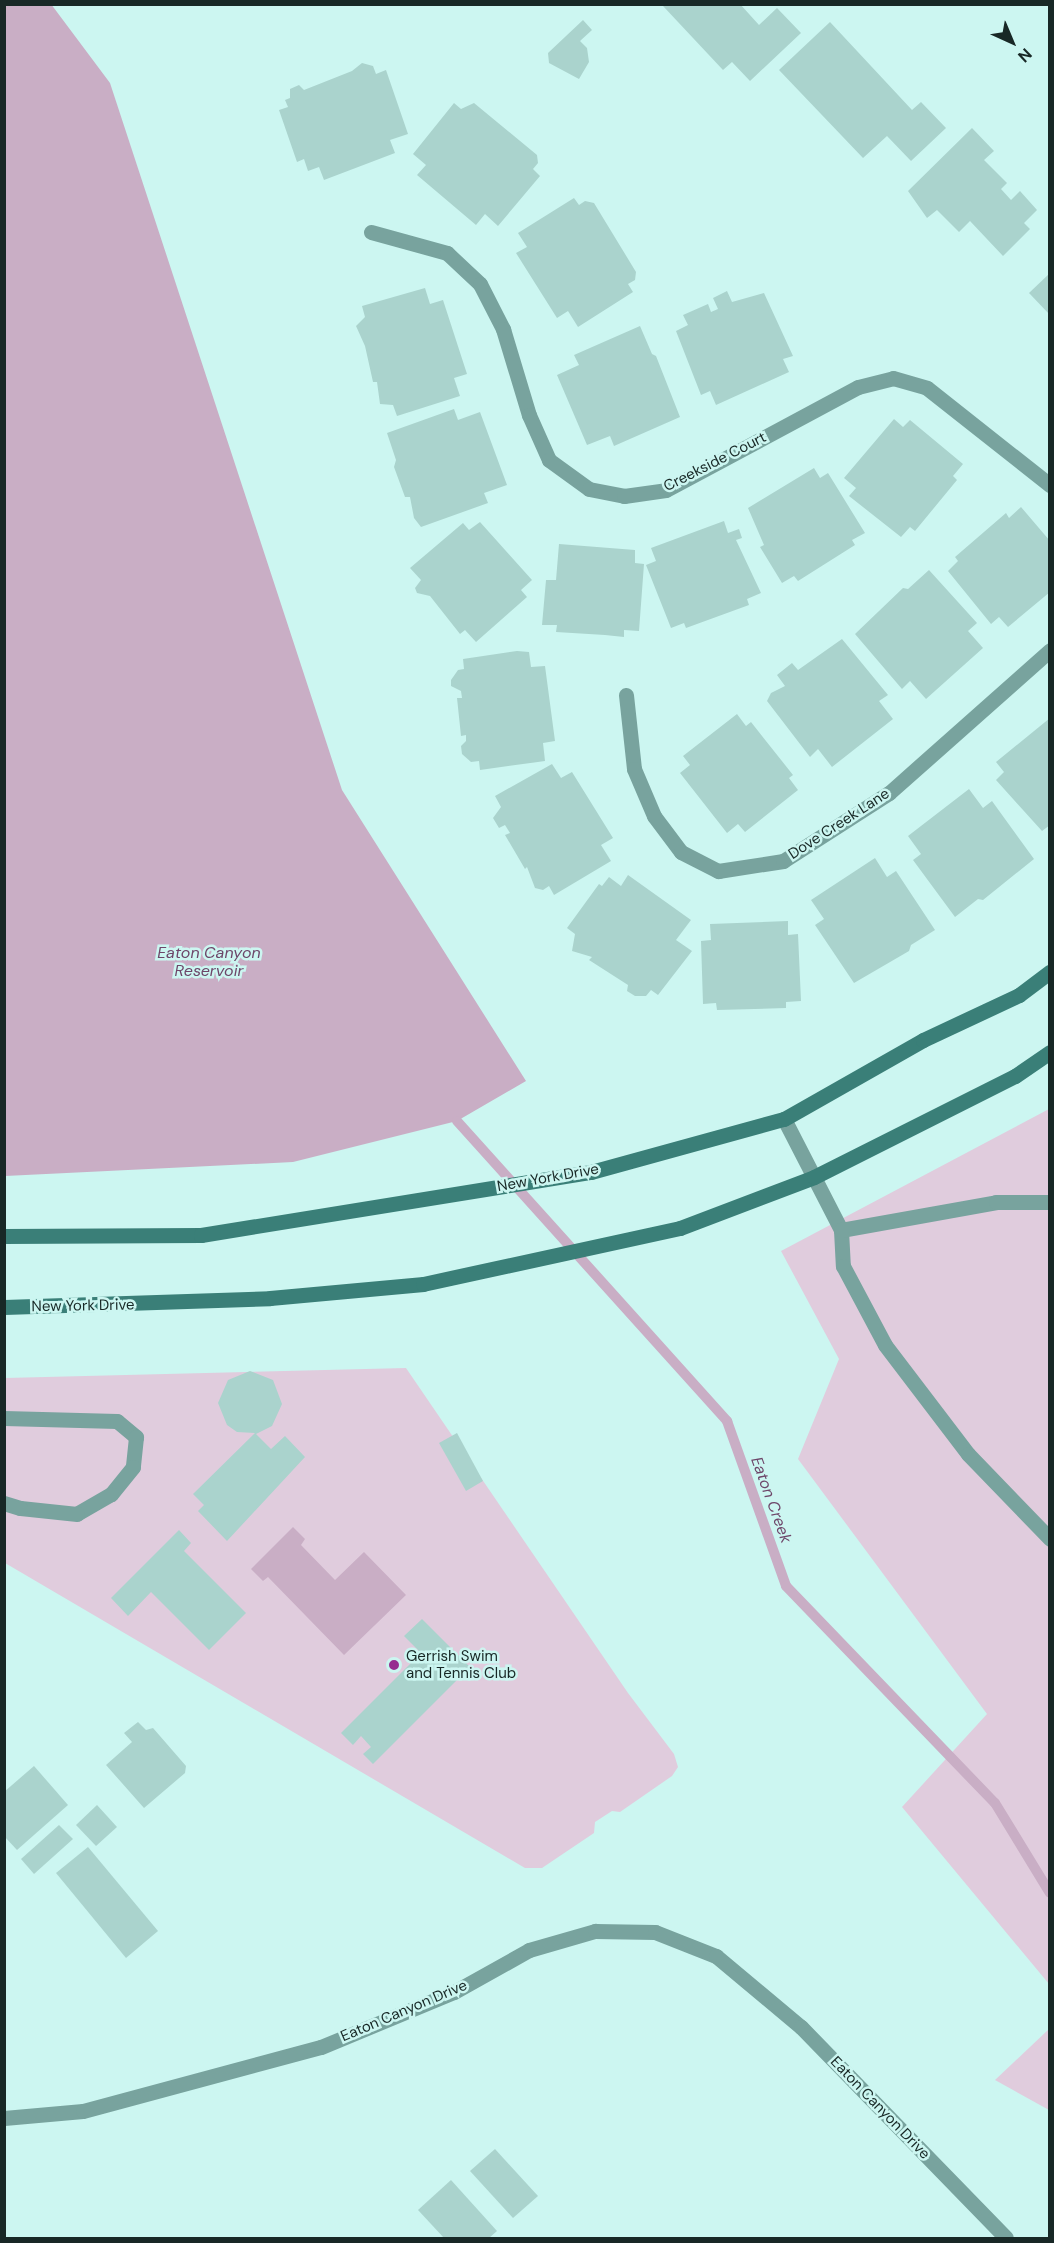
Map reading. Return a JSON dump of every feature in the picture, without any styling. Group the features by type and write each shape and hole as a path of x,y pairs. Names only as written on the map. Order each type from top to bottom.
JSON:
{"main road":[{"name":"New York Drive","path":"4,1236 201,1235 591,1172 784,1119 923,1040 1019,995 1050,972"},
{"name":"New York Drive","path":"4,1307 270,1298 423,1284 680,1228 814,1177 1015,1076 1050,1052"}],"street":[{"name":"Creekside Court","path":"370,232 447,253 480,284 503,329 529,415 549,460 589,489 624,496 666,490 858,387 893,378 927,388 1050,485"},
{"name":"Dove Creek Lane","path":"626,695 634,769 654,816 681,852 718,872 783,861 889,793 1050,650"},
{"path":"784,1119 841,1230 843,1266 885,1345 968,1454 1050,1539"},
{"path":"841,1230 996,1202 1050,1202"},
{"path":"4,1418 117,1421 136,1437 133,1467 111,1494 77,1514 20,1508 4,1503"},
{"name":"Eaton Canyon Drive","path":"4,2118 83,2111 321,2047 454,1992 529,1950 595,1931 655,1932 716,1956 801,2026 1006,2238"}],"shaded area":[{"path":"1049,1109 1049,1984 902,1807 987,1714 798,1459 839,1359 781,1251"},
{"name":"Gerrish Swim and Tennis Club","path":"406,1368 628,1693 674,1754 678,1767 672,1776 620,1812 612,1811 595,1822 594,1833 542,1868 525,1868 5,1563 5,1378"},
{"path":"1049,2029 1049,2110 995,2080"}],"water":[{"name":"Eaton Canyon Reservoir","path":"51,4 110,83 342,790 526,1081 457,1121 293,1162 5,1176 4,5"},
{"path":"293,1527 305,1539 301,1545 335,1580 364,1552 406,1595 344,1655 268,1577 263,1581 251,1569"}],"building":[{"path":"740,4 759,25 777,8 801,33 750,81 732,62 723,70 663,6"},
{"path":"583,20 592,30 580,41 587,48 589,62 579,79 549,63 548,53"},
{"path":"830,22 912,110 921,102 946,128 911,161 887,136 863,158 779,70"},
{"path":"362,63 373,66 376,74 386,70 408,134 390,140 395,153 324,180 319,167 308,171 304,159 297,162 279,110 288,107 285,100 290,98 290,89 299,85 304,90 352,71"},
{"path":"454,103 461,109 474,103 537,155 538,163 533,169 540,176 498,226 485,214 476,225 417,175 426,165 413,154"},
{"path":"972,128 994,151 984,160 1007,183 1001,189 1011,200 1020,191 1037,210 1024,223 1030,229 1003,256 970,221 959,232 937,210 927,218 908,191"},
{"path":"574,198 579,205 585,201 594,203 636,272 635,280 628,284 633,292 578,327 568,311 557,318 516,253 527,247 518,233"},
{"path":"1050,273 1050,315 1029,293"},
{"path":"425,288 430,304 443,300 467,374 454,378 460,396 397,416 393,405 380,404 377,382 373,382 365,346 356,326 365,317 362,306"},
{"path":"727,291 732,302 764,293 793,356 783,359 789,372 716,405 710,391 701,395 676,331 688,325 683,315 708,304 711,312 718,309 713,298"},
{"path":"640,326 652,354 656,356 680,417 614,446 610,436 587,445 557,375 579,365 574,355"},
{"path":"454,409 458,420 480,412 507,485 484,493 488,503 421,527 414,518 410,497 405,497 394,467 396,460 387,433"},
{"path":"894,419 903,427 910,420 963,464 953,476 957,480 915,531 910,527 901,537 849,496 856,488 844,478"},
{"path":"814,468 820,478 828,473 865,533 852,540 855,545 798,581 794,576 782,583 760,547 764,545 748,508"},
{"path":"1021,507 1050,541 1050,592 1008,627 999,617 991,624 948,571 958,561 955,557 1006,513 1009,518"},
{"path":"724,521 728,533 739,529 742,538 736,540 761,593 747,599 749,605 686,628 684,623 671,628 646,565 656,561 651,548"},
{"path":"480,522 532,580 521,590 527,597 476,642 465,630 460,634 430,596 417,593 415,588 421,580 410,568 463,523 469,530"},
{"path":"559,544 635,550 635,563 644,564 639,631 624,630 624,637 556,632 557,625 542,625 546,580 556,580"},
{"path":"929,570 977,623 968,631 983,648 926,699 910,681 902,689 855,634 903,588 908,589"},
{"path":"842,639 888,695 879,701 893,719 832,767 818,749 810,757 767,701 771,693 785,686 777,675 792,663 798,670"},
{"path":"517,651 529,652 531,667 545,666 555,741 543,743 545,761 480,770 479,761 471,762 462,754 461,746 466,741 466,735 461,736 457,698 462,698 461,691 451,686 451,680 458,670 464,669 463,659"},
{"path":"737,714 746,726 751,722 793,775 789,778 798,790 745,832 738,824 727,833 680,773 690,765 683,756"},
{"path":"1050,718 1050,825 1042,831 996,780 1004,772 996,762"},
{"path":"552,764 561,778 572,772 613,838 601,845 611,861 554,895 549,886 543,890 535,888 527,867 525,869 505,835 510,833 505,825 499,828 493,818 501,807 495,796"},
{"path":"969,789 983,808 992,801 1034,859 983,900 978,899 955,917 913,860 921,854 908,836"},
{"path":"875,858 887,877 896,871 935,930 911,945 909,951 854,983 815,925 824,919 811,900"},
{"path":"628,875 691,920 676,940 692,951 658,995 651,990 646,996 635,996 627,991 628,985 589,960 592,957 572,951 575,934 567,928 599,884 602,886 609,877 621,886"},
{"path":"788,921 788,935 798,934 801,1001 786,1002 786,1008 717,1010 716,1003 703,1004 701,941 711,940 710,924"},
{"path":"250,1371 273,1380 282,1404 272,1426 256,1434 271,1449 285,1436 305,1457 227,1541 198,1511 204,1505 193,1494 255,1433 237,1432 227,1425 218,1403 228,1380"},
{"path":"457,1433 483,1481 466,1491 439,1443"},
{"path":"179,1530 191,1543 184,1551 246,1613 209,1650 151,1592 128,1616 111,1598"},
{"path":"422,1619 470,1667 373,1764 363,1754 371,1747 361,1736 353,1745 341,1733 421,1653 404,1636"},
{"path":"138,1722 146,1730 153,1728 186,1766 185,1773 144,1808 106,1765 132,1742 124,1733"},
{"path":"34,1766 68,1805 17,1850 4,1836 4,1792"},
{"path":"97,1805 117,1827 96,1846 76,1825"},
{"path":"59,1825 73,1839 34,1874 21,1859"},
{"path":"88,1847 158,1931 126,1958 56,1873"},
{"path":"495,2149 538,2196 513,2218 470,2171"},
{"path":"451,2180 497,2231 489,2238 444,2238 418,2210"}],"waterway":[{"name":"Eaton Creek","path":"457,1121 727,1421 786,1586 995,1803 1050,1893"}],"place":[{"name":"Gerrish Swim and Tennis Club","path":"394,1665"}]}
